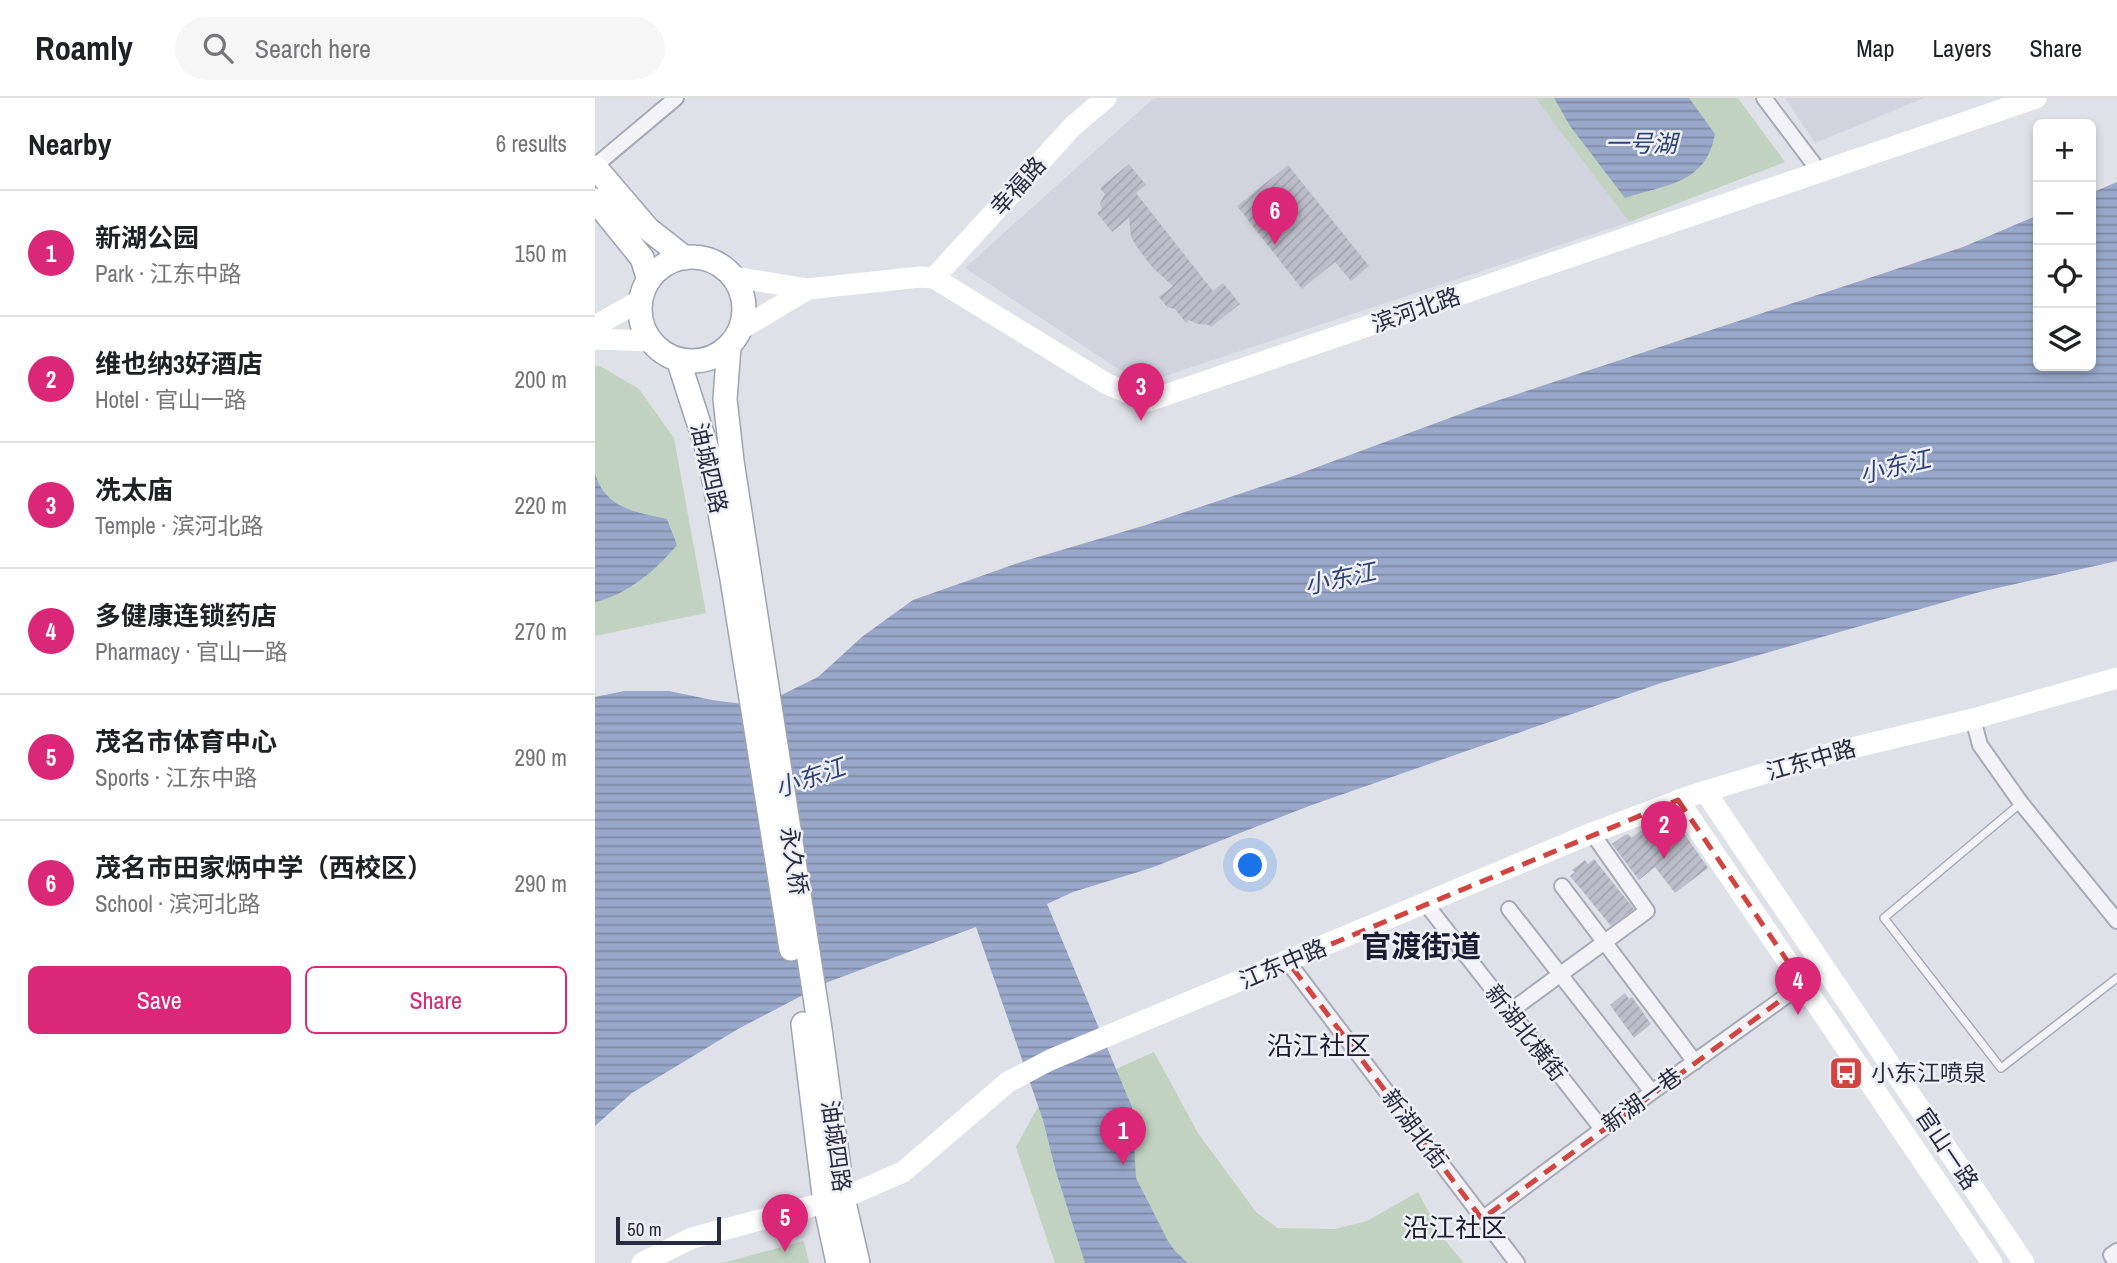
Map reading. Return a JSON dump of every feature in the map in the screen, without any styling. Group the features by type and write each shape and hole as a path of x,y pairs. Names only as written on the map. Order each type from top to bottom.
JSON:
{"main road":[{"path":"595,166 648,229 685,258"},
{"path":"595,200 642,258 645,290 642,322 652,341 668,355 689,361 710,358 735,338 744,307 743,297 733,277 716,263 706,259 685,258 664,265 645,290"},
{"name":"油城四路","path":"735,338 725,399 741,574"},
{"name":"油城四路","path":"678,359 710,458 741,574"},
{"name":"永久桥","path":"741,574 812,1032"},
{"name":"油城四路","path":"812,1032 834,1201 838,1263"},
{"name":"油城四路","path":"834,1201 858,1263"}],"street":[{"path":"595,166 676,98"},
{"name":"幸福路","path":"934,278 1073,126 1106,98"},
{"path":"1764,98 1819,170"},
{"name":"滨河北路","path":"934,278 1107,384 1148,401 2036,98"},
{"path":"733,277 808,289 920,277 934,278"},
{"path":"735,338 808,289"},
{"path":"595,326 645,290"},
{"path":"595,339 652,341"},
{"name":"江东中路","path":"642,1263 692,1238 834,1201 903,1172 1008,1082 1050,1060 1592,833 1705,791 1835,752 1973,719 2117,678"},
{"path":"1973,719 1980,745 2021,803 2117,921"},
{"name":"官山一路","path":"1705,791 2024,1263"},
{"name":"官山一路","path":"1678,800 1991,1263"},
{"path":"1509,1012 1647,911 1592,833"},
{"path":"1735,885 1758,869"},
{"path":"1562,886 1695,1062"},
{"name":"新湖北横街","path":"1426,904 1602,1129"},
{"path":"1509,909 1652,1092"},
{"name":"新湖北街","path":"1288,962 1517,1263"},
{"name":"新湖一巷","path":"1482,1219 1803,984"},
{"path":"2116,1263 2111,1255 2117,1251"}],"lane":[{"path":"2021,803 1885,918 2001,1069 2117,978"}],"highlighted area":[{"path":"1678,800 1803,984 1482,1219 1288,962"}],"shaded area":[{"path":"1154,98 1535,98 1629,222 1141,384 965,268"},
{"path":"1785,98 1924,98 1815,143"}],"green space":[{"path":"1535,98 1738,98 1785,162 1629,222"},
{"path":"595,366 600,366 639,389 674,438 706,613 595,636"},
{"path":"1154,1052 1198,1133 1256,1212 1278,1228 1335,1229 1367,1221 1418,1192 1443,1238 1464,1263 1055,1263 1016,1147 1040,1103"},
{"path":"804,1241 809,1263 722,1263"}],"water":[{"name":"一号湖","path":"1554,98 1689,98 1715,134 1710,151 1694,173 1670,185 1625,198 1570,126"},
{"name":"小东江","path":"2117,182 2117,561 1980,592 1661,683 1309,806 1151,868 1073,892 1047,904 1132,1107 1136,1178 1168,1241 1188,1263 1085,1263 1056,1172 1043,1120 976,927 828,982 738,1029 632,1093 595,1126 595,697 624,691 669,691 759,706 818,677 863,636 913,600 1021,562 1146,525 1296,475 1490,403 1963,247 2033,217 2033,371 2096,371 2096,191"},
{"path":"595,473 600,485 614,502 633,511 667,519 677,545 640,580 618,594 595,602"}],"building":[{"path":"1129,164 1146,185 1136,193 1213,291 1223,283 1240,304 1211,327 1189,320 1186,323 1175,309 1167,307 1159,297 1173,286 1152,267 1137,247 1131,237 1129,218 1112,232 1097,213 1102,209 1100,203 1105,194 1100,188"},
{"path":"1288,165 1369,266 1351,281 1335,262 1302,289 1237,206"},
{"path":"1673,817 1708,868 1675,893 1655,867 1639,880 1612,844 1625,835 1628,834 1631,838 1646,827"},
{"path":"1594,859 1634,909 1611,926 1570,876 1575,872 1572,870 1585,860 1588,864"},
{"path":"1625,993 1629,999 1632,997 1651,1024 1634,1038 1610,1005"}],"place":[{"name":"茂名市田家炳中学（西校区）","path":"1275,245"},
{"name":"冼太庙","path":"1141,421"},
{"name":"维也纳3好酒店","path":"1664,859"},
{"name":"多健康连锁药店","path":"1798,1015"},
{"name":"小东江喷泉","path":"1846,1073"},
{"name":"新湖公园","path":"1123,1165"},
{"name":"茂名市体育中心","path":"785,1252"}],"district":[{"name":"官渡街道","path":"1421,947"},
{"name":"沿江社区","path":"1319,1046"},
{"name":"沿江社区","path":"1455,1228"}]}
